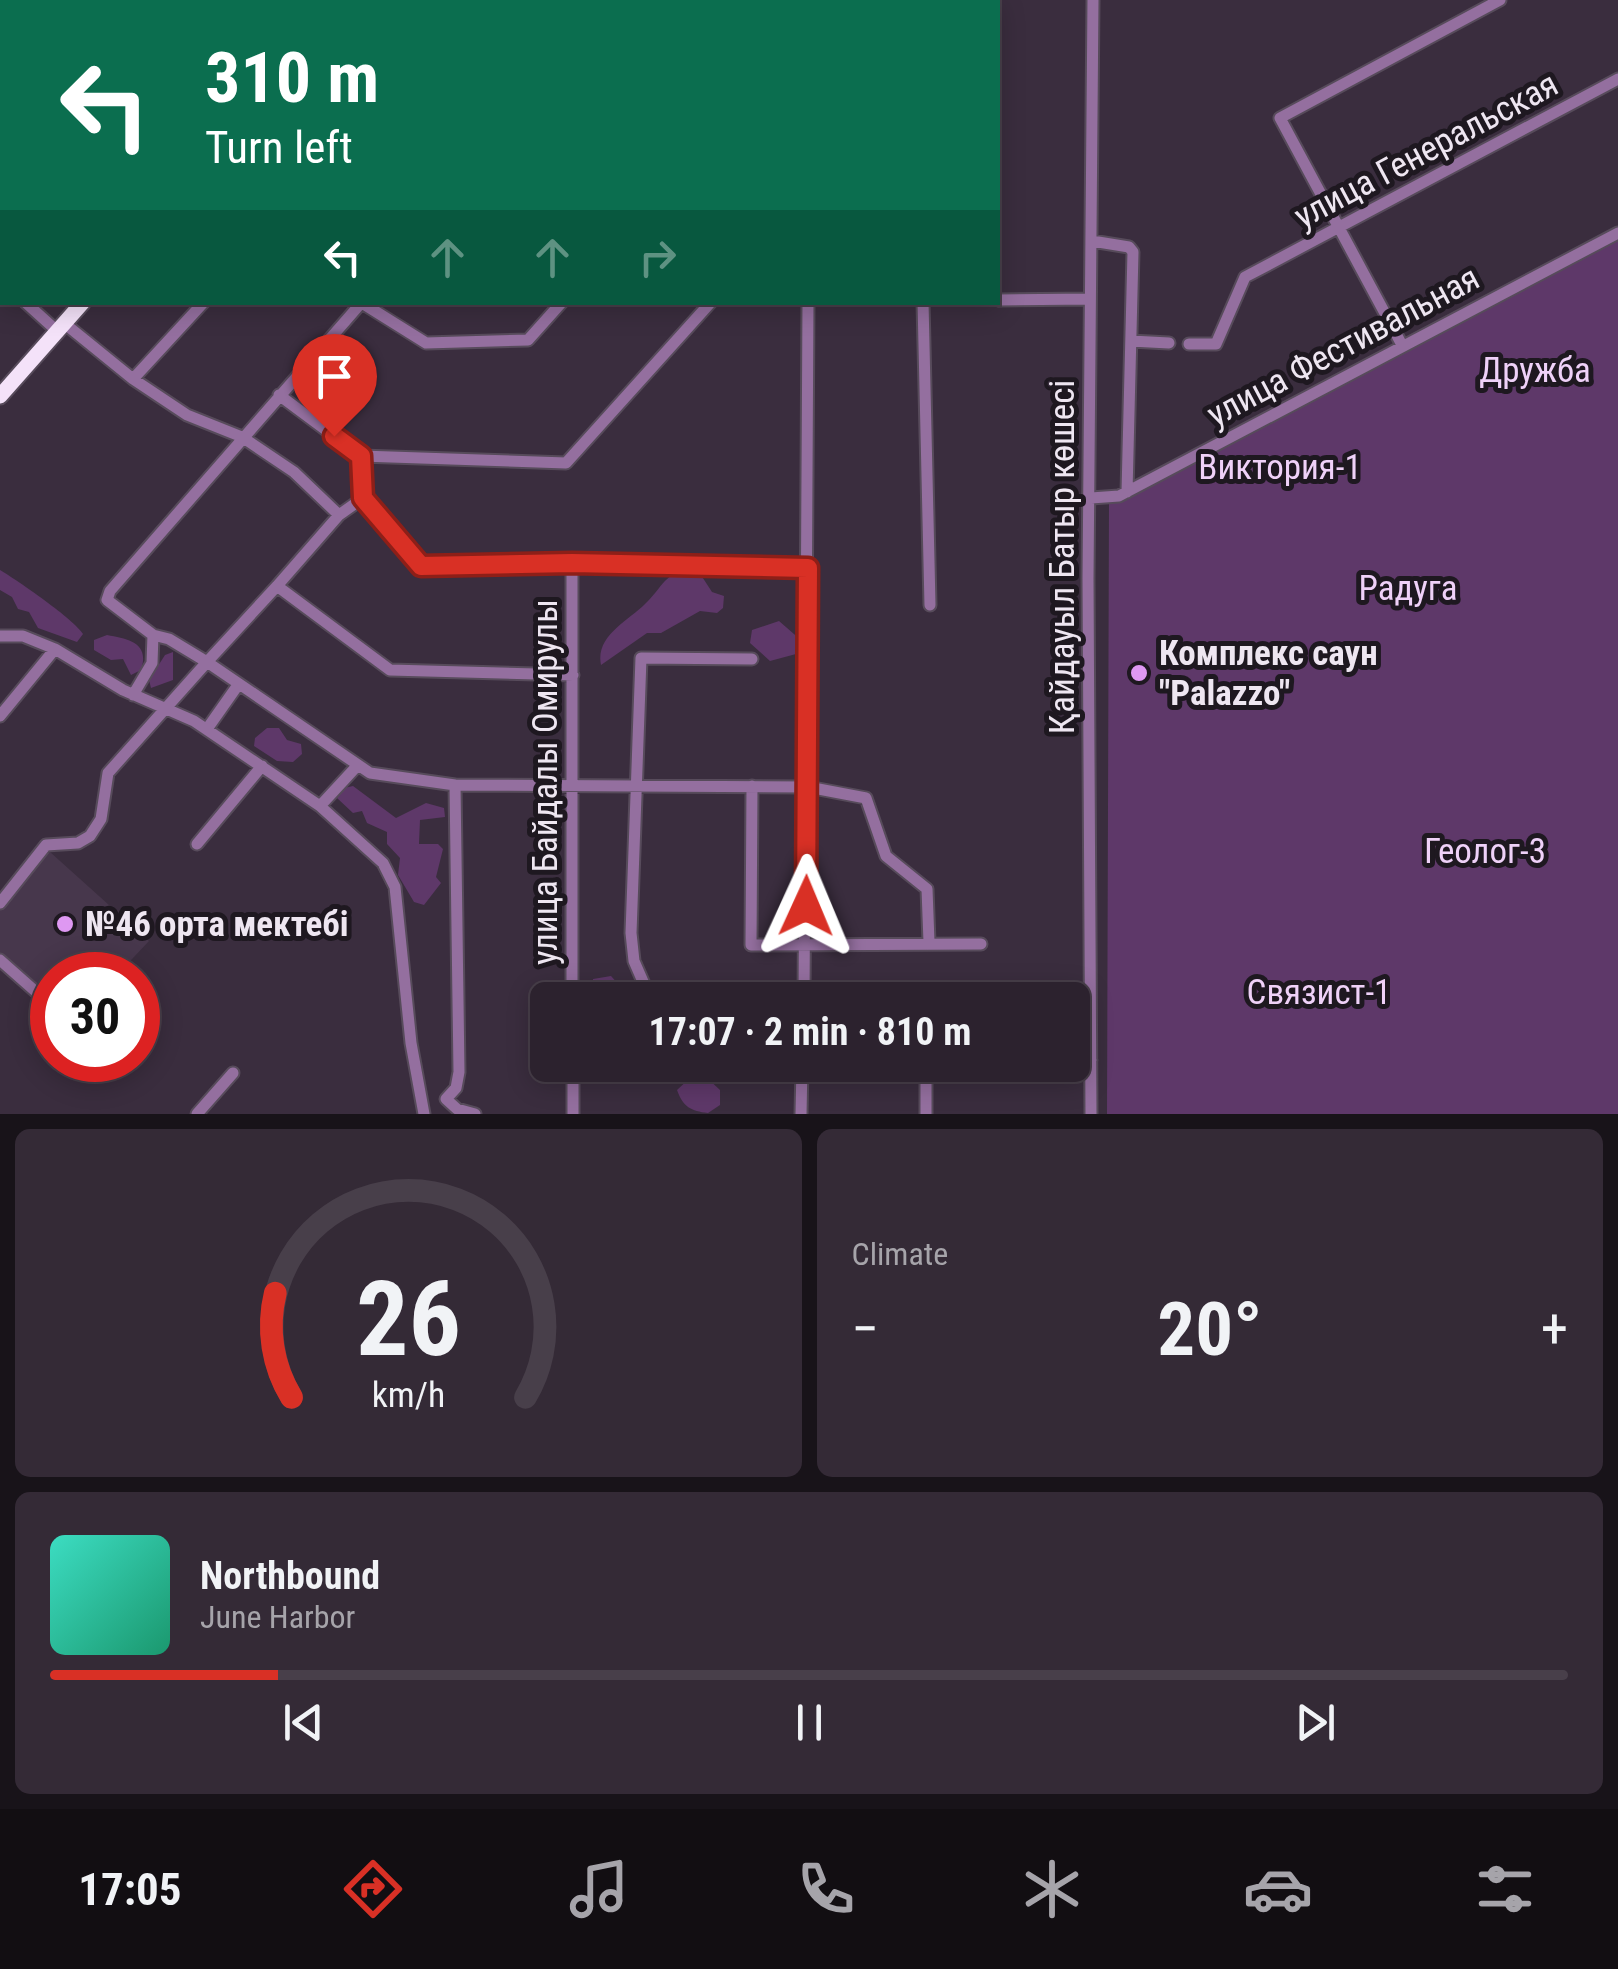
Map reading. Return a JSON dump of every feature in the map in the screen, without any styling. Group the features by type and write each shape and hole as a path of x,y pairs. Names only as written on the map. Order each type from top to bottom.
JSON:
{"highway":[{"path":"0,396 80,305"}],"street":[{"name":"Қайдауыл Батыр көшесі","path":"1091,1114 1093,0"},
{"path":"1402,345 1280,118 1500,0"},
{"name":"улица Генеральская","path":"1189,344 1216,344 1245,277 1618,79"},
{"name":"улица Фестивальная","path":"1091,498 1126,492 1618,233"},
{"path":"1092,241 1132,250 1126,492"},
{"path":"1000,300 1090,299"},
{"path":"30,305 187,415 242,436 294,472 338,515"},
{"path":"133,380 201,305"},
{"path":"360,305 242,436 110,591 107,600 152,635 168,639 207,662 370,773 455,785 808,787 866,798 886,856 927,889 928,942"},
{"path":"365,305 426,342 528,340 559,305"},
{"path":"280,395 361,456 566,462 708,305"},
{"path":"804,982 808,305"},
{"path":"924,305 930,605"},
{"path":"1131,341 1169,343"},
{"path":"361,456 363,498 421,566 572,563 808,568"},
{"path":"0,903 46,846 78,842 90,836 101,819 108,773 338,515 363,498"},
{"name":"улица Байдалы Омирулы","path":"572,563 572,982"},
{"path":"277,586 390,670 572,675"},
{"path":"133,695 152,663 152,635"},
{"path":"0,636 23,636 55,649 133,695 207,729 320,806 382,864 394,887 411,1043 424,1114"},
{"path":"0,716 55,649"},
{"path":"643,982 634,961 631,932 641,658 752,660"},
{"path":"207,729 238,685"},
{"path":"198,844 262,766"},
{"path":"320,806 357,766"},
{"path":"446,1098 456,1088 459,1072 455,785"},
{"path":"752,786 752,945 981,944"},
{"path":"0,960 30,987"},
{"path":"197,1114 233,1073"},
{"path":"573,1082 573,1114"},
{"path":"801,1114 802,1082"},
{"path":"926,1082 926,1114"},
{"path":"422,1093 446,1098 457,1108 475,1114"}],"shaded area":[{"name":"№46 орта мектебі","path":"50,852 149,941 139,952 30,952 30,981 0,954 0,907"}],"green space":[{"path":"1618,235 1618,1114 1107,1114 1109,497"},
{"path":"685,569 699,572 712,592 724,596 723,608 717,613 700,611 661,633 647,633 601,665 603,646 614,630 667,579"},
{"path":"0,570 78,628 83,634 77,642 38,628 29,612 18,609 12,597 0,590"},
{"path":"779,621 802,641 796,654 770,661 750,643 752,630"},
{"path":"107,635 140,648 141,670 131,675 123,659 111,660 94,650 94,640"},
{"path":"173,652 173,680 151,688 149,680 165,655"},
{"path":"267,728 279,728 287,740 301,744 302,754 293,762 277,761 254,746 255,738"},
{"path":"353,786 396,818 426,803 444,808 445,817 420,820 419,844 438,844 443,849 436,877 441,883 424,905 414,902 398,875 400,858 387,844 387,832 367,823 362,811 353,813 337,798 344,788"},
{"path":"611,976 616,982 593,982"},
{"path":"686,1082 711,1082 720,1090 720,1105 708,1113 697,1111 688,1107 677,1090"}],"place":[{"name":"Комплекс саун \"Palazzo\"","path":"1139,673"},
{"name":"№46 орта мектебі","path":"65,924"}],"route":[{"path":"334,436 361,456 363,498 421,566 572,563 808,568 806,906"}],"park label":[{"name":"Дружба","path":"1535,370"},
{"name":"Виктория-1","path":"1280,467"},
{"name":"Радуга","path":"1408,588"},
{"name":"Геолог-3","path":"1485,851"},
{"name":"Связист-1","path":"1319,992"}]}
